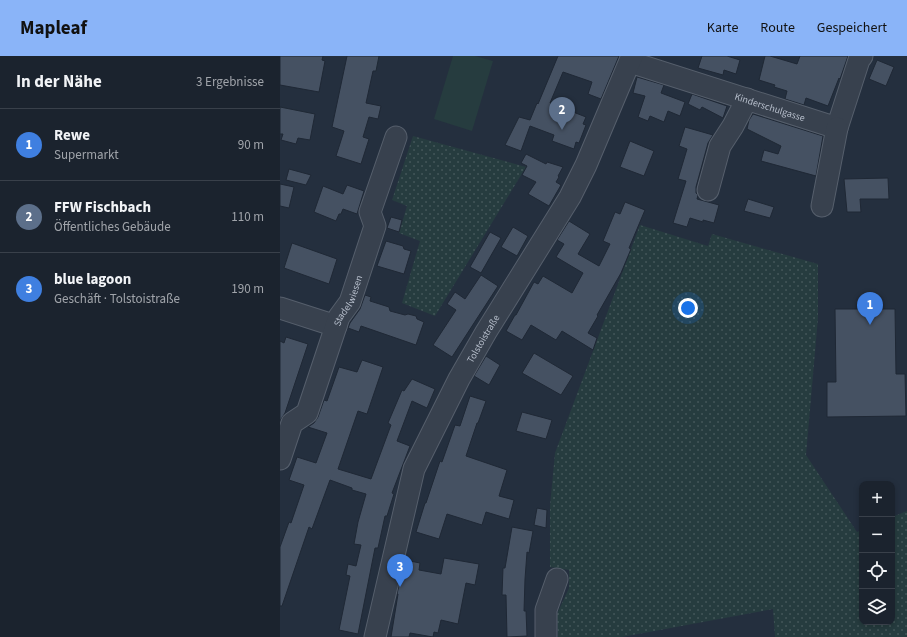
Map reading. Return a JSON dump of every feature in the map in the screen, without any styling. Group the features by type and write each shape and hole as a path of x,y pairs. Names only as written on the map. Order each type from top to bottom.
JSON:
{"street":[{"path":"822,206 837,128 862,56"},
{"name":"Kinderschulgasse","path":"631,59 837,128"},
{"name":"Tolstoistraße","path":"375,637 414,469 458,379 570,197 586,165 631,59"},
{"path":"708,190 720,146 733,126 747,99"},
{"name":"Stadelwiesen","path":"280,459 292,423 306,413 339,317 350,302 375,226 370,212 396,137"},
{"path":"280,308 336,326"},
{"path":"546,637 546,610 557,579"}],"green space":[{"path":"453,56 475,56 493,61 472,131 434,119"},
{"path":"413,136 526,167 435,316 402,303 420,241 399,233 407,206 392,200"},
{"path":"640,225 708,246 712,234 818,264 818,318 806,455 857,532 859,531 859,625 895,625 895,516 907,511 907,637 775,637 773,609 622,637 558,637 557,614 569,588 569,570 550,567 550,506 555,453"}],"building":[{"path":"280,56 323,56 322,60 325,61 319,92 280,85"},
{"path":"347,56 379,56 376,71 373,71 366,103 381,106 378,119 369,117 363,137 369,139 361,164 336,156 344,131 332,127"},
{"path":"558,56 619,56 601,99 588,94 592,82 563,72 550,103 586,117 583,124 586,125 579,143 576,142 574,149 552,141 554,135 530,126 521,151 505,145 519,117 530,120"},
{"path":"702,56 727,56 740,60 736,74 724,70 723,75 698,68"},
{"path":"765,56 770,56 797,64 800,56 848,56 828,106 806,98 804,105 785,99 787,91 759,80"},
{"path":"877,60 894,67 886,86 869,79"},
{"path":"637,77 664,85 661,93 685,102 680,116 668,111 664,122 650,116 648,121 638,117 645,96 633,93"},
{"path":"692,94 727,106 723,118 702,107 700,110 688,104"},
{"path":"280,107 315,114 310,140 298,138 296,144 281,140 283,134 280,134"},
{"path":"753,114 823,136 816,176 761,161 764,150 778,154 781,146 747,129 749,120"},
{"path":"685,127 713,135 708,143 696,187 696,193 698,195 697,199 719,205 714,223 703,220 703,222 690,218 687,227 673,223 686,181 678,179 687,149 679,146"},
{"path":"630,141 654,151 644,176 620,167"},
{"path":"526,154 546,164 547,162 563,167 556,182 561,185 549,206 528,194 536,182 522,175 527,166 521,163"},
{"path":"289,169 311,175 306,185 286,180"},
{"path":"888,178 889,199 860,199 861,212 847,212 844,179"},
{"path":"280,184 294,187 289,208 280,206"},
{"path":"347,185 364,191 357,214 343,209 336,221 314,212 323,186 343,194"},
{"path":"748,199 774,207 770,218 744,211"},
{"path":"625,202 645,210 629,248 631,249 621,273 588,333 597,338 593,350 562,331 556,340 531,325 522,340 506,331 534,282 538,284 543,276 572,293 583,273 556,257 564,244 557,240 569,221 590,234 578,254 599,266 610,244 603,241 615,212 620,214"},
{"path":"391,217 402,220 399,232 387,228"},
{"path":"513,227 528,236 517,256 501,247"},
{"path":"490,232 501,238 481,273 470,267"},
{"path":"386,241 403,246 404,249 411,251 404,274 377,266"},
{"path":"292,243 337,259 329,284 284,268"},
{"path":"481,275 498,286 452,357 433,345 456,310 447,304 455,292 465,299"},
{"path":"365,295 371,297 370,301 389,307 390,311 416,316 417,319 424,322 416,345 361,326 359,332 348,328 360,309"},
{"path":"835,309 895,309 896,374 905,374 906,416 827,417 827,382 836,382"},
{"path":"286,337 308,344 285,413 280,421 280,341 284,343"},
{"path":"534,353 573,376 561,395 522,373"},
{"path":"486,356 500,365 489,385 474,376"},
{"path":"362,360 383,367 367,414 358,411 338,469 371,479 391,425 388,423 402,390 404,391 412,379 435,389 427,408 412,401 397,441 410,446 392,493 394,494 387,516 385,516 378,548 375,548 358,634 339,630 350,576 346,575 348,564 356,566 361,545 354,544 358,522 366,494 352,490 352,488 330,480 312,529 309,527 282,606 280,606 280,547 289,522 291,523 304,485 289,480 297,457 316,463 327,433 308,427 314,423 318,417 324,400 327,401 339,367 357,372"},
{"path":"470,396 486,401 466,456 507,470 499,496 514,500 509,519 486,512 482,525 447,514 439,539 416,532 440,461 442,462 455,425 460,426"},
{"path":"522,412 552,420 546,439 516,431"},
{"path":"537,508 547,510 546,528 534,525"},
{"path":"512,527 533,531 529,553 527,552 525,579 524,611 526,611 527,636 507,637 506,595 502,595 503,568 505,568"},
{"path":"444,558 479,564 475,585 466,583 458,624 441,620 438,633 434,632 433,637 410,633 409,637 391,637 397,594 405,560 420,563 419,570 441,574"}],"place":[{"name":"FFW Fischbach","path":"562,130"},
{"name":"Rewe","path":"870,325"},
{"name":"blue lagoon","path":"400,587"}]}
